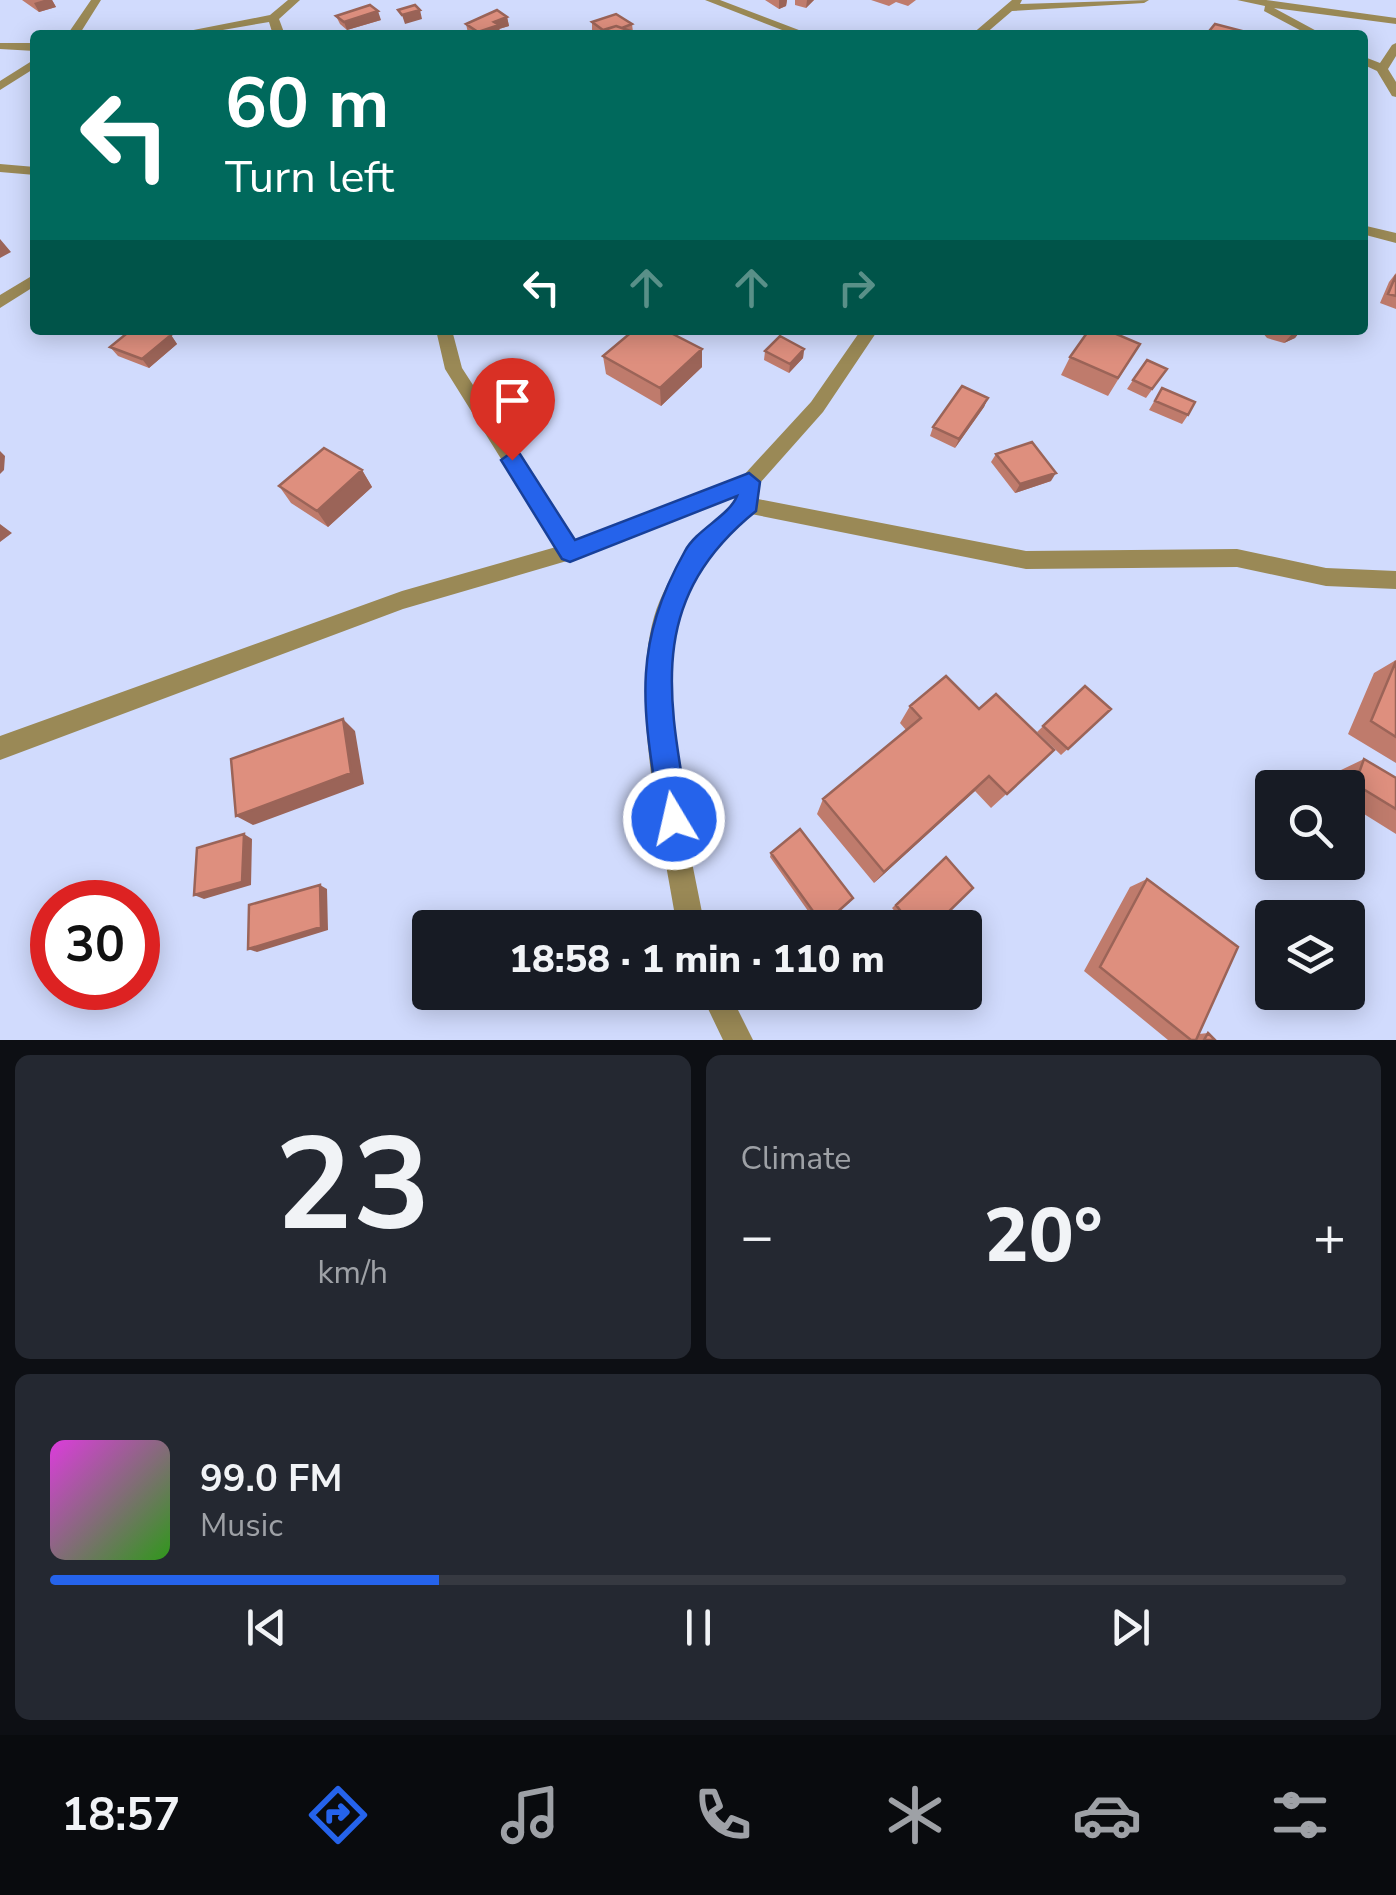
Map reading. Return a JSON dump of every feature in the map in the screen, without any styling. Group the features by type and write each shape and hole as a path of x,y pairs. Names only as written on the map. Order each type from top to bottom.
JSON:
{"street":[{"path":"76,30 96,0"},
{"path":"203,30 274,18 295,0"},
{"path":"710,0 792,30"},
{"path":"982,30 1013,4 1144,0"},
{"path":"1242,0 1396,20"},
{"path":"1356,0 1362,17"},
{"path":"1258,3 1309,30"},
{"path":"274,18 277,30"},
{"path":"0,46 30,47"},
{"path":"1382,69 1396,46"},
{"path":"1368,62 1382,69 1396,94"},
{"path":"0,86 30,66"},
{"path":"0,168 30,171"},
{"path":"1368,231 1396,238"},
{"path":"0,302 30,282"},
{"path":"445,335 454,369 570,552"},
{"path":"688,910 658,711 661,632 695,554 817,408 867,335"},
{"path":"0,748 402,600 570,552 748,493 1026,560 1237,558 1326,577 1396,580"},
{"path":"723,1010 738,1040"}],"building":[{"path":"370,5 378,11 344,22 336,16"},
{"path":"415,5 420,10 402,15 398,10"},
{"path":"497,10 507,17 494,22 499,25 484,30 466,24"},
{"path":"616,14 632,24 603,30 592,22"},
{"path":"1215,24 1238,30 1210,30"},
{"path":"1396,275 1396,296 1388,294"},
{"path":"125,335 171,335 142,359 110,347"},
{"path":"628,335 675,335 702,349 660,388 603,356"},
{"path":"1085,335 1119,335 1140,344 1118,378 1070,357"},
{"path":"780,336 804,349 790,364 765,351"},
{"path":"1147,360 1167,369 1152,389 1133,380"},
{"path":"962,386 988,398 959,439 933,427"},
{"path":"1162,388 1195,402 1188,415 1155,401"},
{"path":"1032,442 1056,473 1020,484 996,454"},
{"path":"324,448 362,470 317,511 279,486"},
{"path":"1396,661 1396,737 1371,721"},
{"path":"946,676 979,709 996,694 1054,750 1007,794 989,776 884,872 823,799 921,718 910,706"},
{"path":"1085,686 1111,709 1068,749 1043,726"},
{"path":"343,719 351,773 236,816 231,759"},
{"path":"1364,759 1396,778 1396,809 1365,790 1365,770 1360,770"},
{"path":"800,829 853,898 840,910 812,910 771,853"},
{"path":"244,834 242,882 194,895 197,848"},
{"path":"946,857 973,888 950,910 900,910 896,905"},
{"path":"1147,879 1238,947 1196,1040 1191,1040 1100,967"},
{"path":"320,885 321,927 248,949 249,905"}],"route":[{"path":"512,460 570,552 749,482 748,504 714,531 695,554 665,615 661,632 658,711 674,819"}]}
